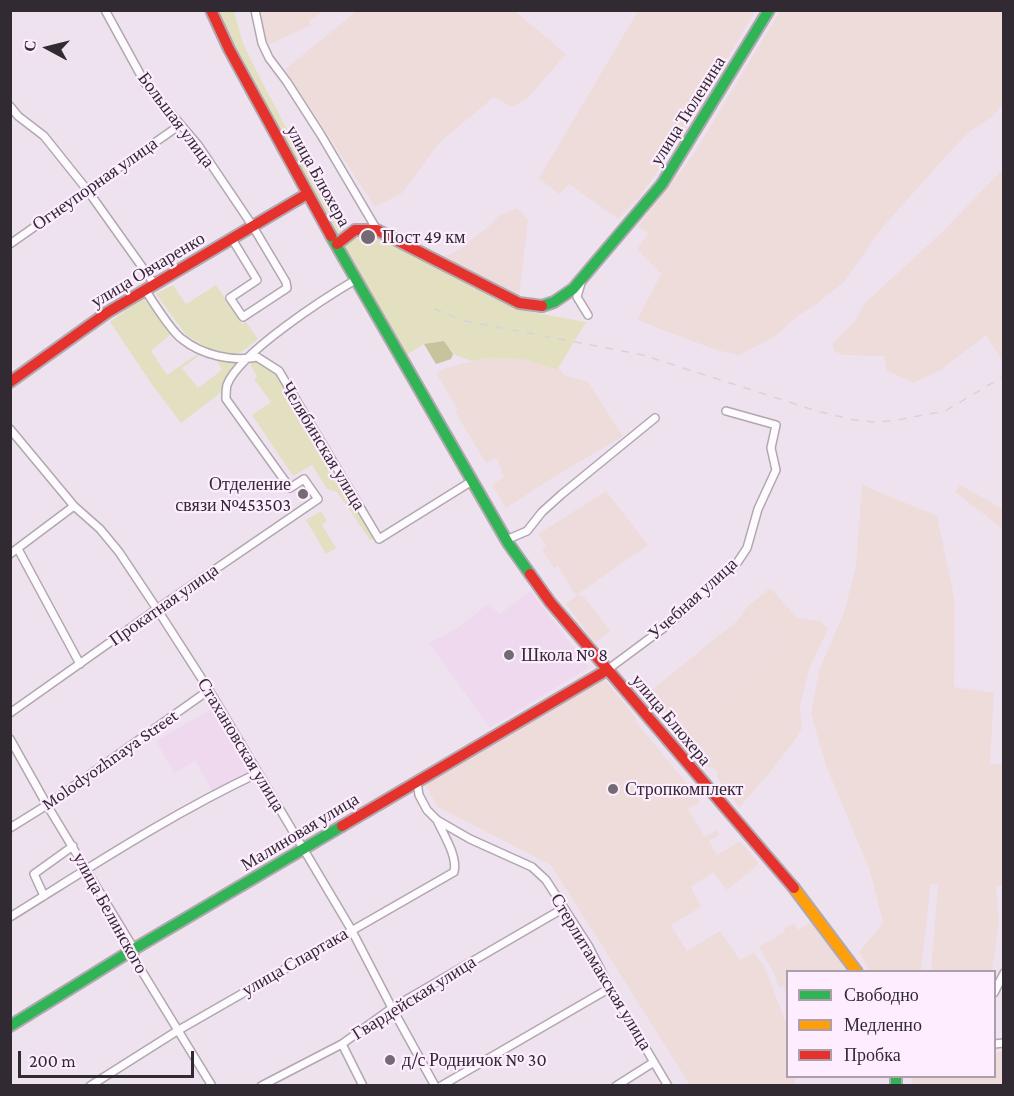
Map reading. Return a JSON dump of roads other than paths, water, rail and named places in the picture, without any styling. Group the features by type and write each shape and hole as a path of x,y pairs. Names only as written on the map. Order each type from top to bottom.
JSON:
{"main road":[{"name":"улица Блюхера","path":"211,10 229,50 307,194 506,540 550,602 795,889 856,970"},
{"name":"улица Тюленина","path":"377,230 512,300 540,307 555,302 573,289 662,184 769,10"},
{"name":"улица Овчаренко","path":"10,382 108,312 307,194"},
{"path":"337,244 354,230 361,228 377,230"},
{"name":"Малиновая улица","path":"10,1026 134,949 608,670"}],"street":[{"name":"Большая улица","path":"105,10 145,83 198,145 252,225 286,282 287,288 243,317 230,298 257,280 232,239"},
{"path":"255,10 262,43 269,58 321,135 377,230"},
{"name":"Челябинская улица","path":"10,106 18,116 44,136 88,191 180,339 213,355 245,359 257,357 279,371 379,539 472,481"},
{"name":"Огнеупорная улица","path":"10,244 180,125"},
{"path":"583,277 577,297 588,315"},
{"path":"245,359 320,300 357,279"},
{"name":"Прокатная улица","path":"10,713 318,499 304,479 290,488 226,399 227,385 245,359"},
{"name":"Учебная улица","path":"608,670 669,624 737,563 747,548 758,509 776,470 771,448 776,425 726,411"},
{"path":"506,540 527,531 542,512 562,494 655,418"},
{"name":"Стахановская улица","path":"10,429 74,506 113,544 158,609 209,690 351,929 435,1086"},
{"path":"10,554 74,506"},
{"path":"18,549 80,664"},
{"name":"Molodyozhnaya Street","path":"10,828 47,805 209,690"},
{"name":"улица Белинского","path":"10,739 134,949 135,960 212,1086"},
{"path":"10,917 206,797 258,772"},
{"name":"Стерлитамакская улица","path":"417,782 419,795 427,810 436,820 470,839 532,867 546,880 589,947 610,988 668,1086"},
{"name":"улица Спартака","path":"90,1086 177,1031 351,929 454,872 456,868 453,858 436,820"},
{"path":"44,896 34,874 73,846"},
{"name":"Гвардейская улица","path":"261,1086 342,1044 392,1008 564,908"},
{"path":"996,989 1004,973"},
{"path":"441,1086 610,988"},
{"path":"342,1044 363,1086"},
{"path":"616,1086 654,1062"}],"railway":[{"path":"434,309 465,321 643,355 817,411 854,420 892,421 945,411 1004,376"}],"place":[{"name":"Пост 49 км","path":"368,237"},
{"name":"Отделение связи №453503","path":"303,494"},
{"name":"Школа № 8","path":"509,655"},
{"name":"Стропкомплект","path":"613,789"},
{"name":"д/с Родничок № 30","path":"390,1060"}]}
